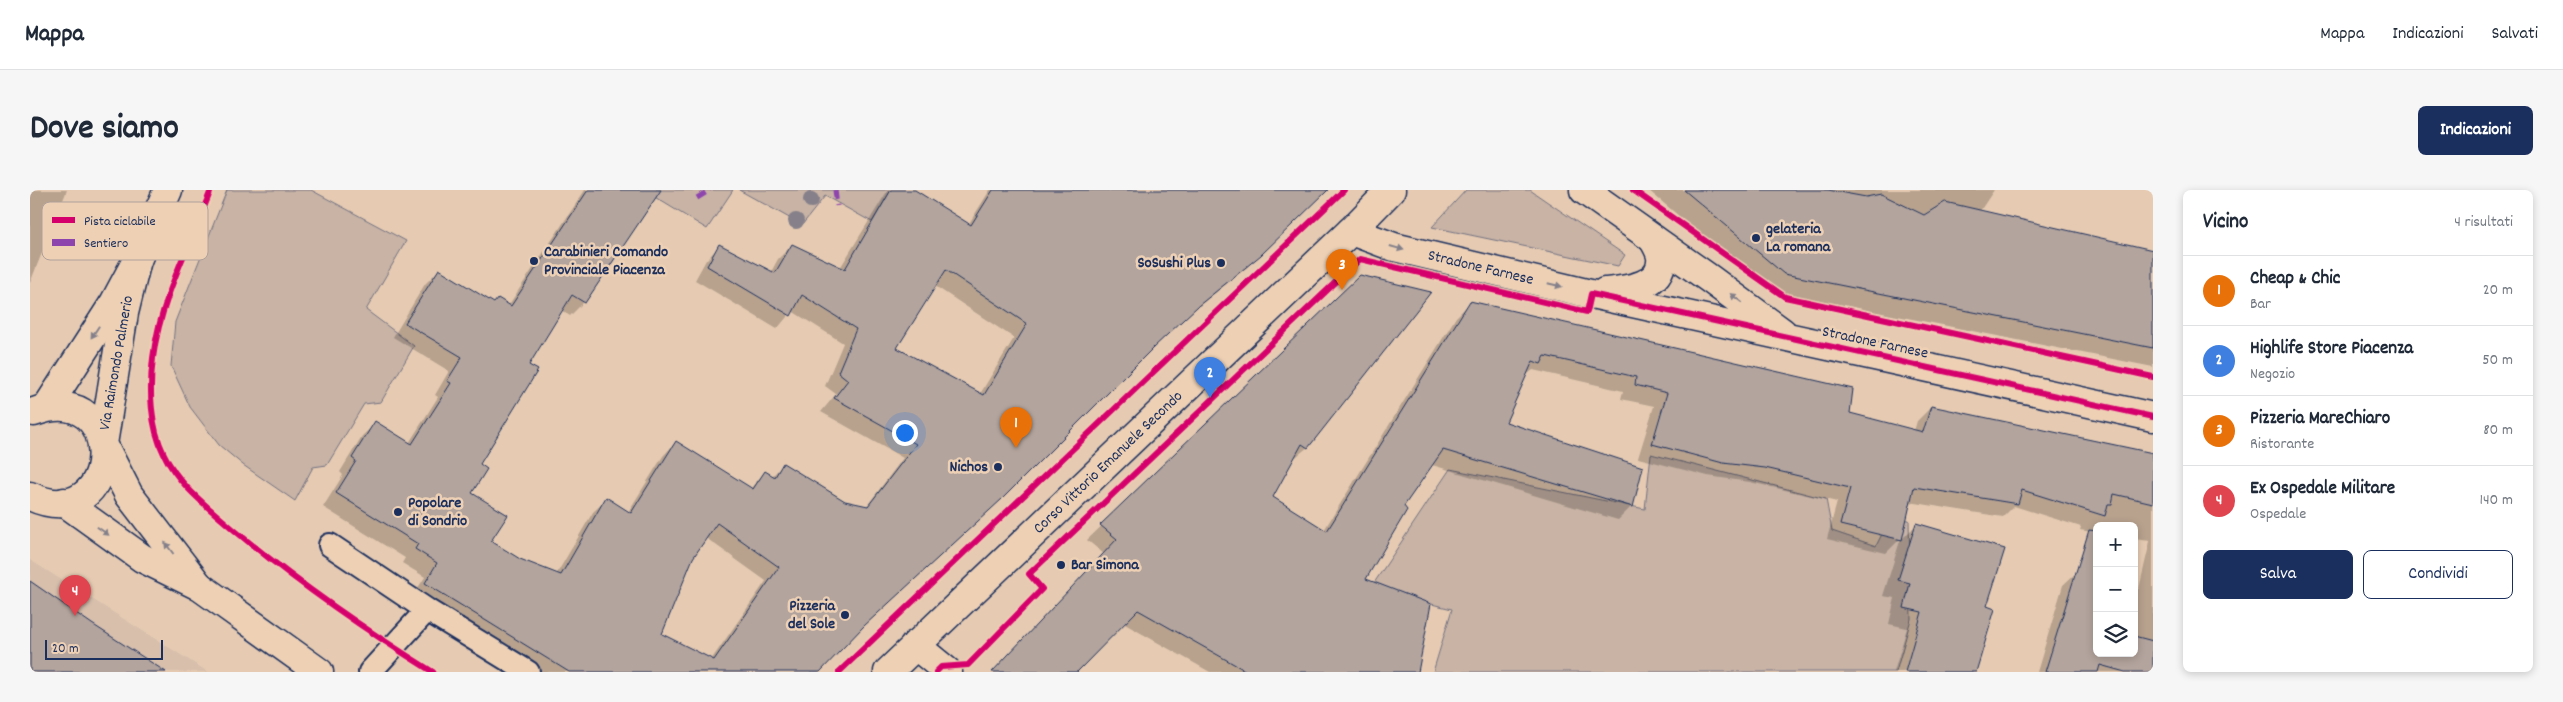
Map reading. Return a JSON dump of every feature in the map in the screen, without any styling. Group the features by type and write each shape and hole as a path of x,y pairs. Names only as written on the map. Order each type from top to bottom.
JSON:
{"street":[{"path":"163,202 168,190"},
{"name":"Corso Vittorio Emanuele Secondo","path":"888,672 1351,231 1391,190"},
{"name":"Stradone Farnese","path":"1584,190 1789,338"},
{"name":"Stradone Farnese","path":"1351,231 1394,248 1591,294 2153,417"},
{"path":"1591,294 1638,288 1657,275 1661,258 1654,239"},
{"path":"34,411 114,303 137,260"},
{"name":"Via Raimondo Palmerio","path":"137,260 124,313 103,444 129,495 199,586"},
{"path":"30,496 47,502 64,502 80,497 92,488 100,475 104,460 103,444 98,431 89,419 76,411 62,406 34,411"},
{"name":"Via Raimondo Palmerio","path":"64,502 142,558 199,586 319,672"},
{"path":"915,645 948,672"}],"lane":[{"path":"330,545 427,610 528,672"},
{"path":"370,672 427,610"}],"shaded area":[{"path":"227,190 311,190 406,241 366,310 414,346 381,402 364,404 327,465 313,467 295,501 243,465 219,445 190,407 171,366 175,322 199,260 208,260 208,238"},
{"path":"656,190 733,190 707,229 653,196"},
{"path":"739,190 891,190 872,222 825,196 802,225"},
{"path":"1466,190 1530,190 1625,255 1618,266 1432,227"},
{"path":"1651,454 1826,499 1832,531 1876,546 1890,518 1909,520 1911,619 1896,672 1433,672 1452,609 1370,589 1450,469 1645,509"},
{"path":"30,560 208,672 30,672"}],"building":[{"path":"588,190 661,190 585,303 572,295 529,365 538,370 480,464 487,469 472,493 508,515 491,541 520,559 561,575 606,497 631,513 676,441 753,489 765,471 775,477 783,463 845,501 868,506 916,444 834,398 848,380 838,372 856,329 802,295 791,316 707,266 719,244 775,273 792,244 845,269 891,190 915,190 971,225 993,190 1328,190 1261,255 1198,306 1153,348 1002,499 864,626 820,672 569,672 425,583 437,563 415,549 418,544 336,493 356,461 352,458 375,421 412,444 451,383 447,381 462,357 405,323 439,269 494,303 498,298 511,306","holes":["946,270 1027,324 984,395 897,348","717,523 779,567 714,660 662,634 693,558"]},
{"path":"1684,190 1828,190 1866,197 1881,194 1924,215 1945,202 2153,250 2153,348 1784,274"},
{"path":"1360,275 1431,292 1308,448 1302,444 1273,497 1327,531 1470,301 1853,389 1850,413 1923,432 1931,406 2153,453 2153,503 2114,494 2112,504 2108,504 2105,516 2022,490 2018,504 1914,487 1902,540 1840,525 1850,488 1765,468 1723,463 1652,444 1667,393 1635,385 1636,377 1545,356 1541,364 1533,361 1506,422 1643,467 1633,507 1443,450 1404,506 1407,510 1366,579 1431,604 1418,672 1248,672 1138,610 1077,672 992,672 1117,539 1100,525"},
{"path":"1916,523 2005,549 1987,606 1995,609 1976,672 1905,672 1922,612 1904,608 1910,583 1898,580"},
{"path":"2089,530 2093,530 2093,657 2138,657 2138,637 2153,641 2153,672 2125,672 2100,665 2098,672 2045,672"},
{"path":"30,581 92,624 166,672 30,672"}],"marked path":[{"path":"697,198 710,190"},
{"path":"835,190 837,206"}],"cycle path":[{"path":"206,202 211,190"},
{"path":"839,672 1344,190"},
{"path":"1633,190 1785,297 2153,377"},
{"path":"936,672 941,667 968,665 1042,589 1029,574 1360,259 1587,312 1591,294 2153,417"},
{"path":"182,260 162,315 152,370 151,395 153,419 159,443 170,465 194,495 281,568 381,639 433,672"}],"place":[{"name":"gelateria La romana","path":"1756,238"},
{"name":"Carabinieri Comando Provinciale Piacenza","path":"534,261"},
{"name":"SoSushi Plus","path":"1221,263"},
{"name":"Pizzeria MareChiaro","path":"1342,290"},
{"name":"Highlife Store Piacenza","path":"1210,398"},
{"name":"Cheap & Chic","path":"1016,448"},
{"name":"Nichos","path":"998,467"},
{"name":"Popolare di Sondrio","path":"398,512"},
{"name":"Bar Simona","path":"1061,565"},
{"name":"Pizzeria del Sole","path":"845,615"},
{"name":"Ex Ospedale Militare","path":"75,616"}]}
